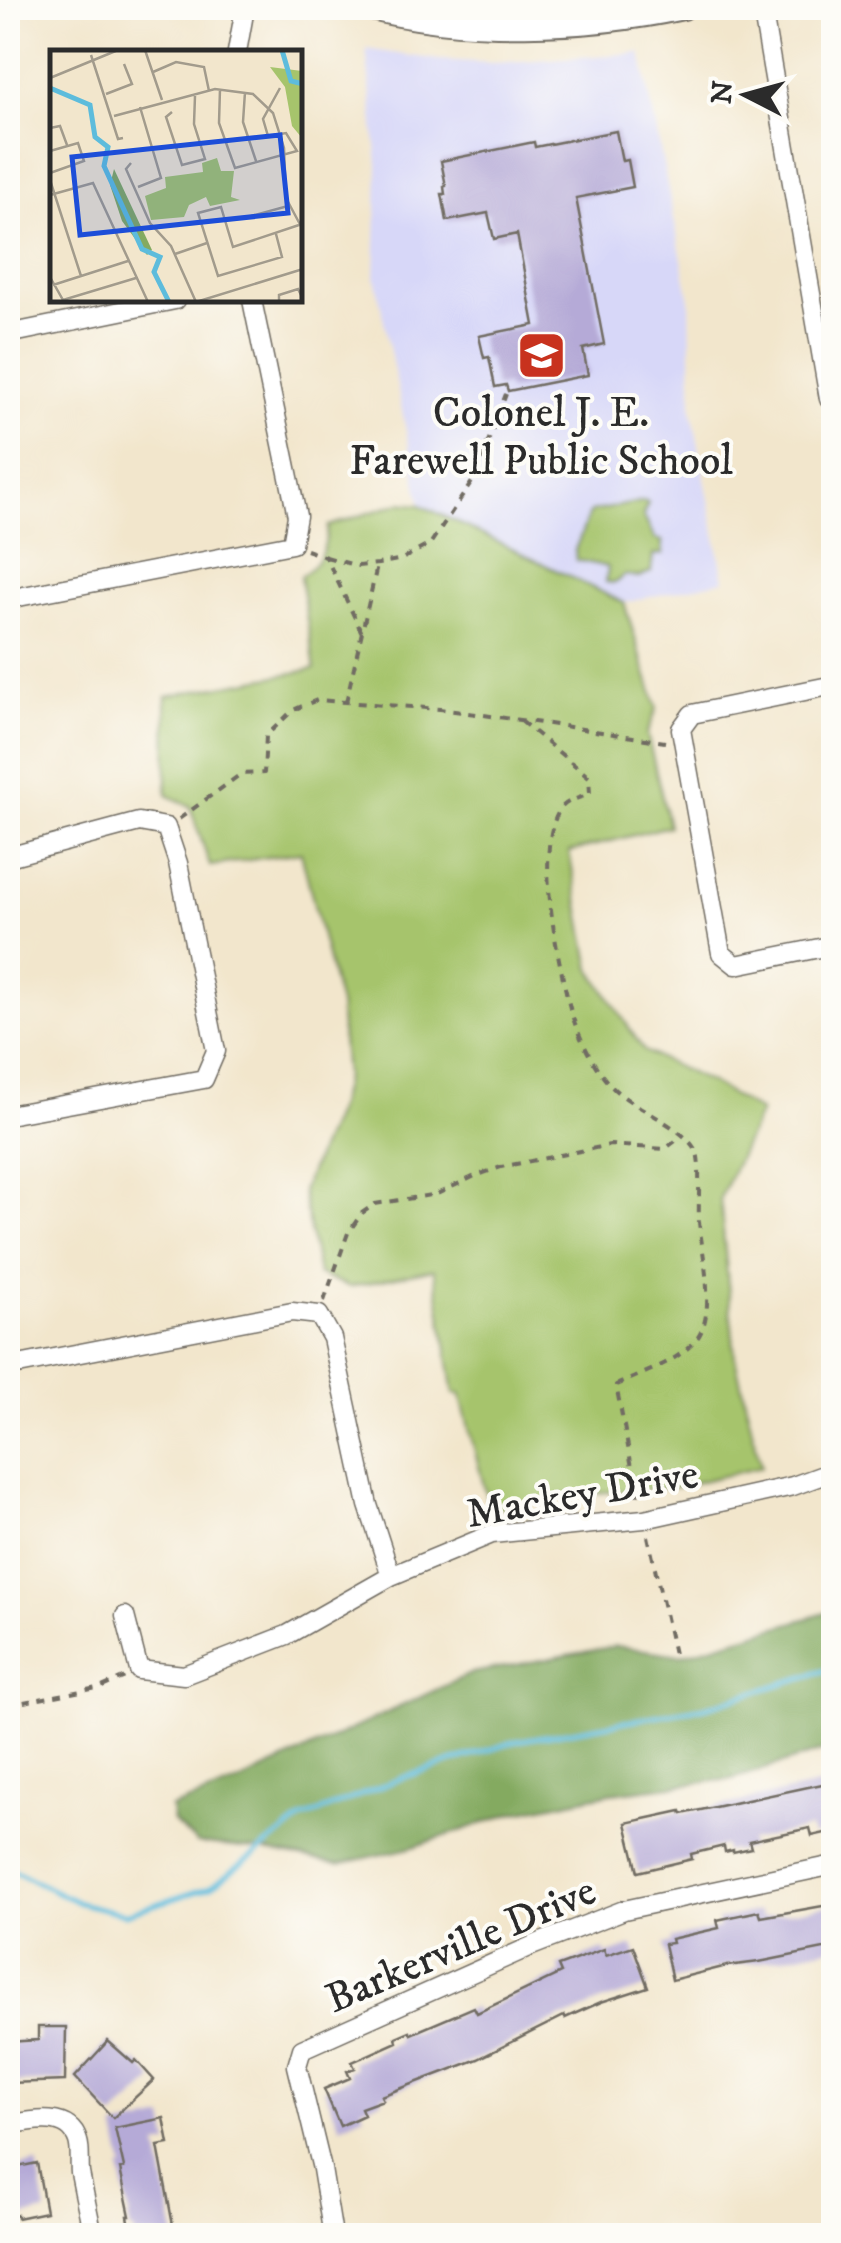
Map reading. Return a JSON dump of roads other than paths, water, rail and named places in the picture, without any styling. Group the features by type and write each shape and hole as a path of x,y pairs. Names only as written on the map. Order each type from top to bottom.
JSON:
{"street":[{"path":"236,50 245,8"},
{"path":"368,8 441,22 534,25 683,8"},
{"path":"762,8 829,399"},
{"path":"8,334 164,302"},
{"path":"8,599 292,544 296,516 252,302"},
{"path":"834,685 692,714 682,729 721,952 736,965 834,945"},
{"path":"8,857 138,822 166,827 178,863 216,1050 204,1079 8,1115"},
{"path":"8,1367 292,1312 319,1315 332,1338 368,1506 391,1576"},
{"name":"Mackey Drive","path":"125,1616 139,1670 184,1676 287,1636 391,1576 492,1534 644,1519 793,1486 834,1471"},
{"name":"Barkerville Drive","path":"333,2236 297,2066 302,2049 534,1944 624,1910 834,1865"},
{"path":"8,2125 52,2120 72,2131 78,2140 94,2236"}],"waterway":[{"path":"8,1868 79,1903 125,1914 211,1887 302,1819 402,1778 517,1741 705,1707 834,1668"}],"place":[{"name":"Colonel J. E. Farewell Public School","path":"541,355"}]}
